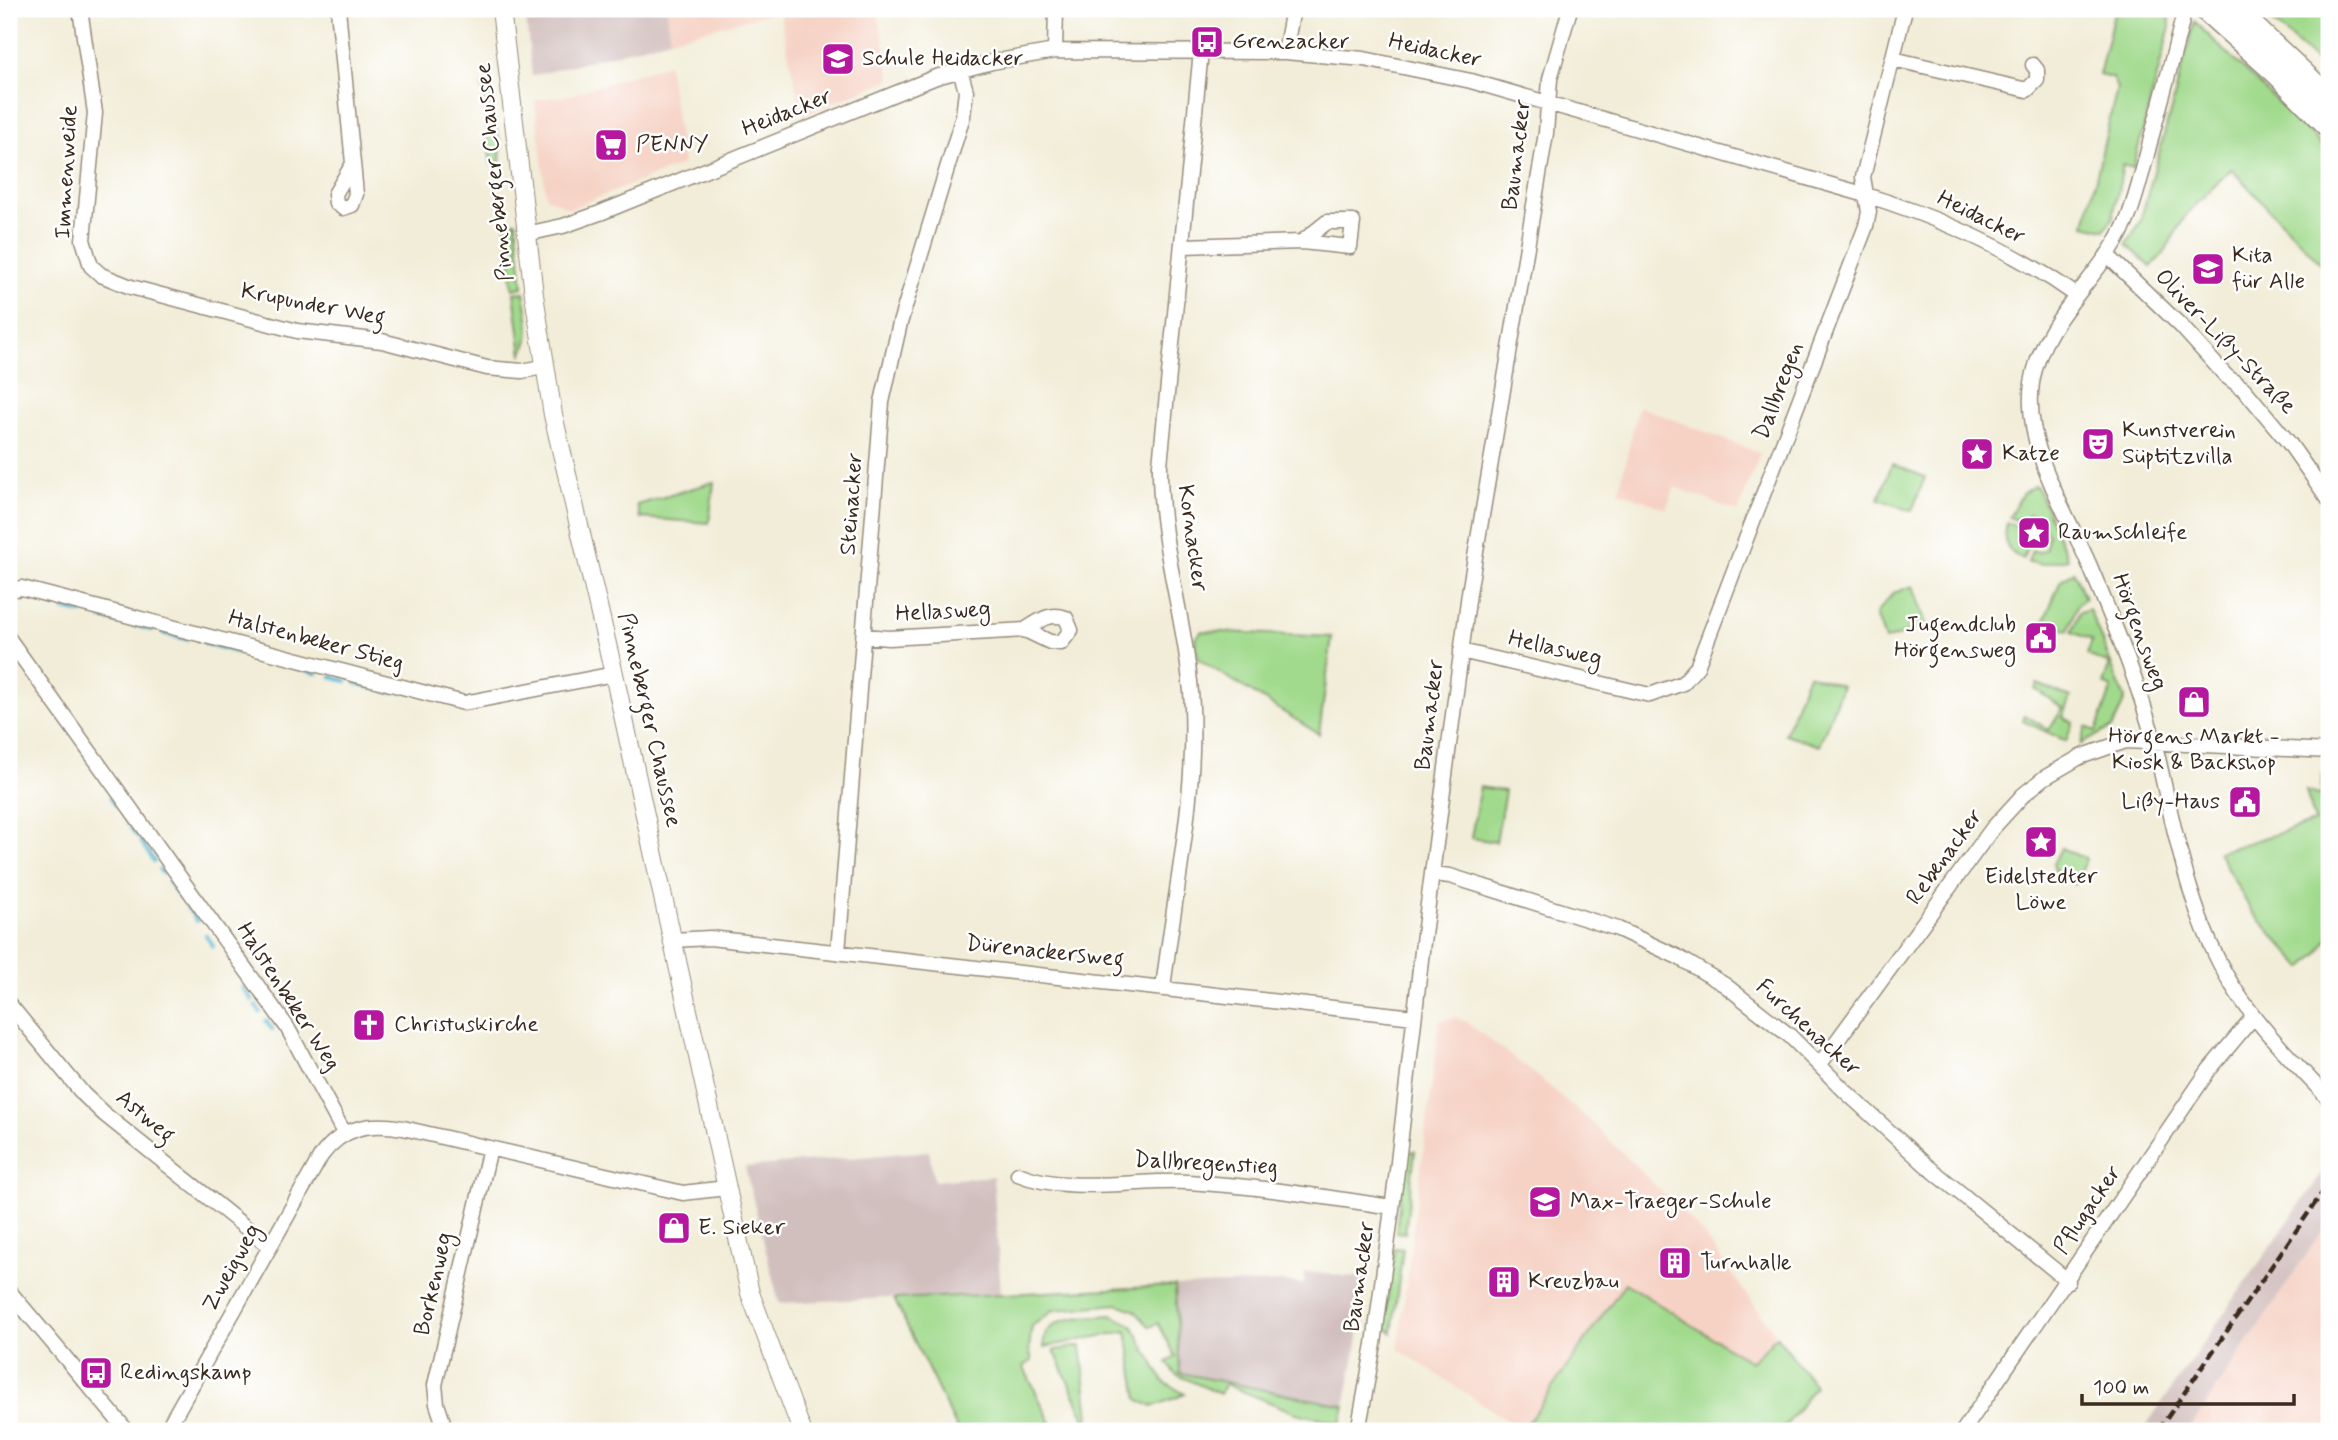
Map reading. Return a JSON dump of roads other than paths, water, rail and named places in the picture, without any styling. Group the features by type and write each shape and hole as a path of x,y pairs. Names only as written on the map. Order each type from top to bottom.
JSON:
{"highway":[{"path":"2204,9 2277,74 2329,127"},
{"path":"2235,9 2329,97"}],"main road":[{"name":"Pinneberger Chaussee","path":"501,9 544,367 750,1293 802,1431"}],"street":[{"name":"Immenweide","path":"80,9 95,113 84,223 86,255"},
{"path":"338,9 350,122 351,167"},
{"path":"1055,51 1056,9"},
{"path":"1284,52 1293,9"},
{"name":"Baumacker","path":"1358,1431 1374,1344 1392,1208 1461,651 1546,133 1550,79 1570,9"},
{"name":"Dallbregen","path":"1637,693 1650,695 1673,689 1697,667 1866,226 1869,212 1863,177 1905,9"},
{"name":"Hörgensweg","path":"2184,14 2127,219 2107,255 2076,295 2038,359 2033,380 2032,420 2045,465 2103,595 2154,741 2185,868 2207,934 2232,985 2254,1016 2329,1099"},
{"name":"Heidacker","path":"526,234 563,226 600,213 960,70 1055,51 1284,52 1364,59 1420,69 1866,195 1911,209 1993,247 2052,278 2076,295"},
{"name":"Kornacker","path":"1163,988 1191,754 1188,667 1167,558 1160,495 1163,436 1184,246 1201,51"},
{"path":"1893,59 2027,90 2037,80 2037,71 2033,65"},
{"name":"Steinacker","path":"838,952 882,402 900,323 963,116 966,92 960,70"},
{"path":"1184,246 1302,242"},
{"name":"Krupunder Weg","path":"86,255 91,266 113,281 297,331 382,341 487,368 522,371 544,367"},
{"name":"Oliver-Lißy-Straße","path":"2107,255 2182,327 2226,376 2244,389 2289,443 2329,500"},
{"name":"Halstenbeker Stieg","path":"9,590 22,589 464,703 614,674"},
{"name":"Hellasweg","path":"864,636 889,638 1026,630"},
{"name":"Halstenbeker Weg","path":"9,639 287,1027 344,1133"},
{"name":"Hellasweg","path":"1461,651 1637,693"},
{"name":"Rebenacker","path":"1820,1065 1992,829 2023,795 2044,778 2080,757 2126,741 2154,741"},
{"path":"2154,741 2329,751"},
{"name":"Furchenacker","path":"1433,874 1450,876 1591,919 1678,957 1748,1001 1820,1065 1891,1135 2068,1281"},
{"name":"Dürenackersweg","path":"672,940 710,938 1414,1017"},
{"name":"Astweg","path":"9,1004 83,1094 104,1114 270,1247"},
{"name":"Pflugacker","path":"1964,1431 2209,1070 2254,1016"},
{"path":"344,1133 356,1128 385,1125 683,1193 726,1188"},
{"name":"Zweigweg","path":"166,1431 321,1156 344,1133"},
{"name":"Borkenweg","path":"446,1431 437,1404 438,1366 490,1148"},
{"name":"Dallbregenstieg","path":"1018,1174 1041,1184 1188,1182 1317,1195 1392,1208"},
{"path":"9,1292 127,1431"}],"waterway":[{"path":"51,604 55,606"},
{"path":"65,609 82,613"},
{"path":"110,620 137,626"},
{"path":"141,627 153,630"},
{"path":"163,633 187,639"},
{"path":"205,643 237,652"},
{"path":"256,657 289,666"},
{"path":"295,667 317,673"},
{"path":"332,677 346,681"},
{"path":"356,683 375,688"},
{"path":"387,691 392,692"},
{"path":"111,798 117,806"},
{"path":"124,816 128,823"},
{"path":"131,828 137,836"},
{"path":"141,841 154,861"},
{"path":"160,870 163,873"},
{"path":"169,882 182,900"},
{"path":"187,907 197,921"},
{"path":"206,935 213,946"},
{"path":"243,988 252,1000"},
{"path":"256,1006 260,1012"},
{"path":"266,1021 272,1029"}],"railway":[{"path":"2158,1431 2329,1183"}],"place":[{"name":"Grenzacker","path":"1207,42"},
{"name":"Schule Heidacker","path":"838,59"},
{"name":"PENNY","path":"611,145"},
{"name":"Kita für Alle","path":"2208,269"},
{"name":"Kunstverein Süptitzvilla","path":"2098,444"},
{"name":"Katze","path":"1977,454"},
{"name":"Raumschleife","path":"2034,533"},
{"name":"Jugendclub Hörgensweg","path":"2041,638"},
{"name":"Hörgens Markt - Kiosk & Backshop","path":"2194,702"},
{"name":"Lißy-Haus","path":"2245,802"},
{"name":"Eidelstedter Löwe","path":"2041,842"},
{"name":"Christuskirche","path":"369,1025"},
{"name":"Max-Traeger-Schule","path":"1545,1202"},
{"name":"E. Sieker","path":"674,1228"},
{"name":"Turnhalle","path":"1675,1263"},
{"name":"Kreuzbau","path":"1504,1282"},
{"name":"Redingskamp","path":"96,1373"}]}
